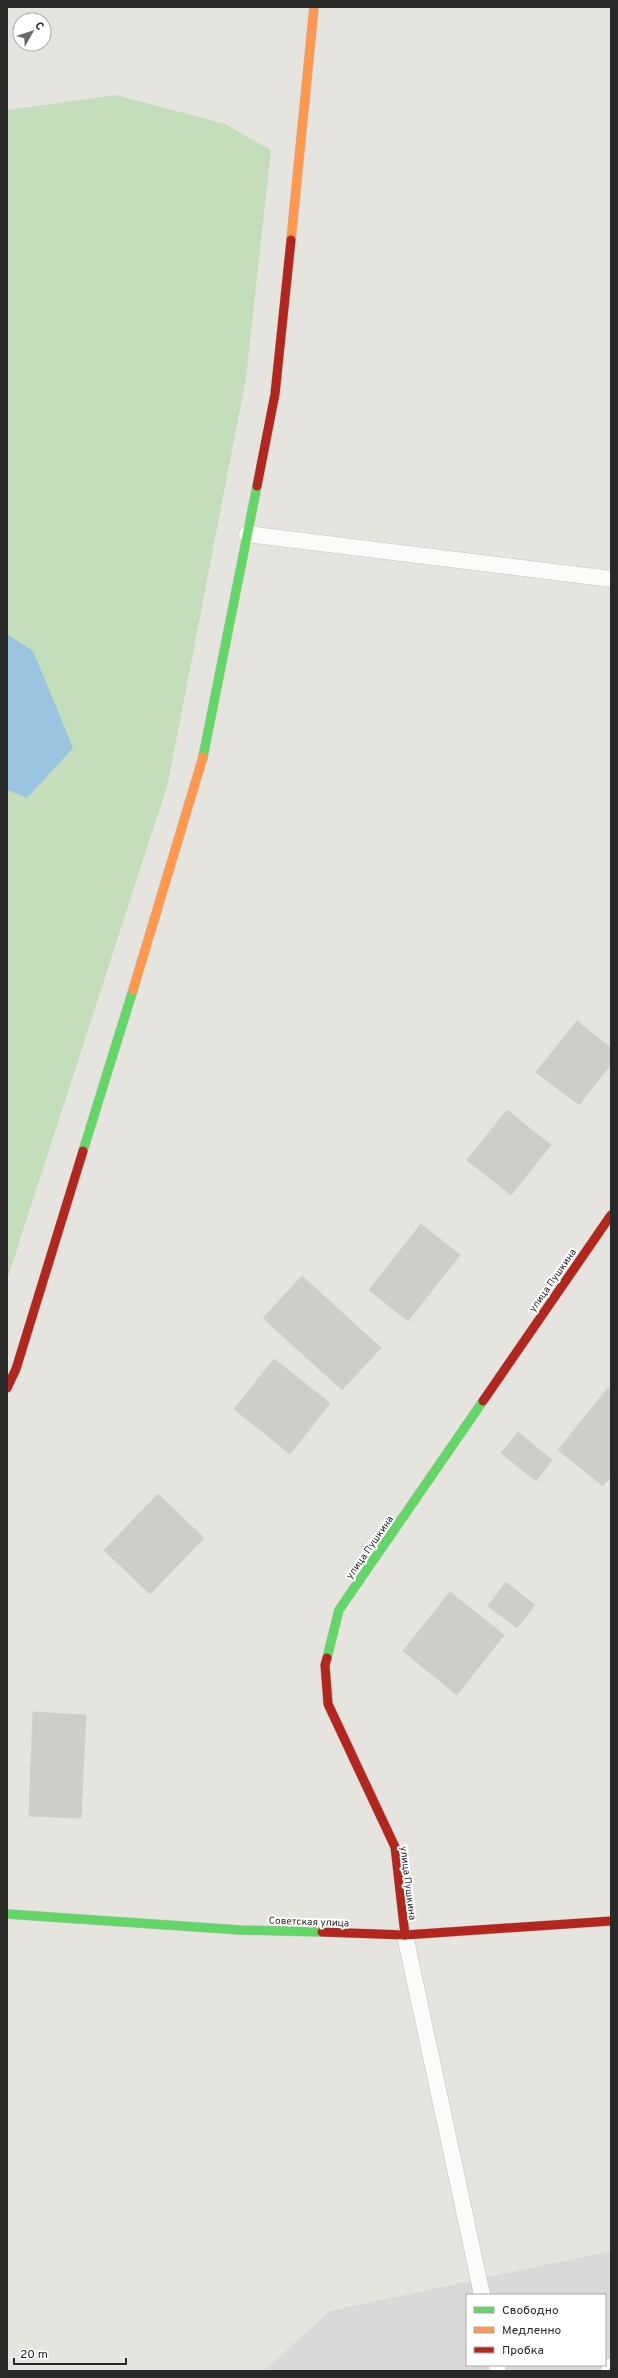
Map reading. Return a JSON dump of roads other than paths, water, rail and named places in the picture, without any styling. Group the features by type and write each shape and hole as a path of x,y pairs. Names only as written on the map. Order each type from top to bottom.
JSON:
{"main road":[{"path":"7,1388 16,1369 200,772 275,394 314,7"},
{"name":"улица Пушкина","path":"405,1935 395,1847 328,1704 325,1665 339,1610 611,1215"},
{"name":"Советская улица","path":"7,1914 240,1930 405,1935 611,1921"}],"lane":[{"path":"247,534 611,580"},
{"path":"405,1935 482,2294"},
{"path":"609,2371 611,2366"}],"water":[{"path":"7,634 33,651 73,748 27,798 7,790"}]}
